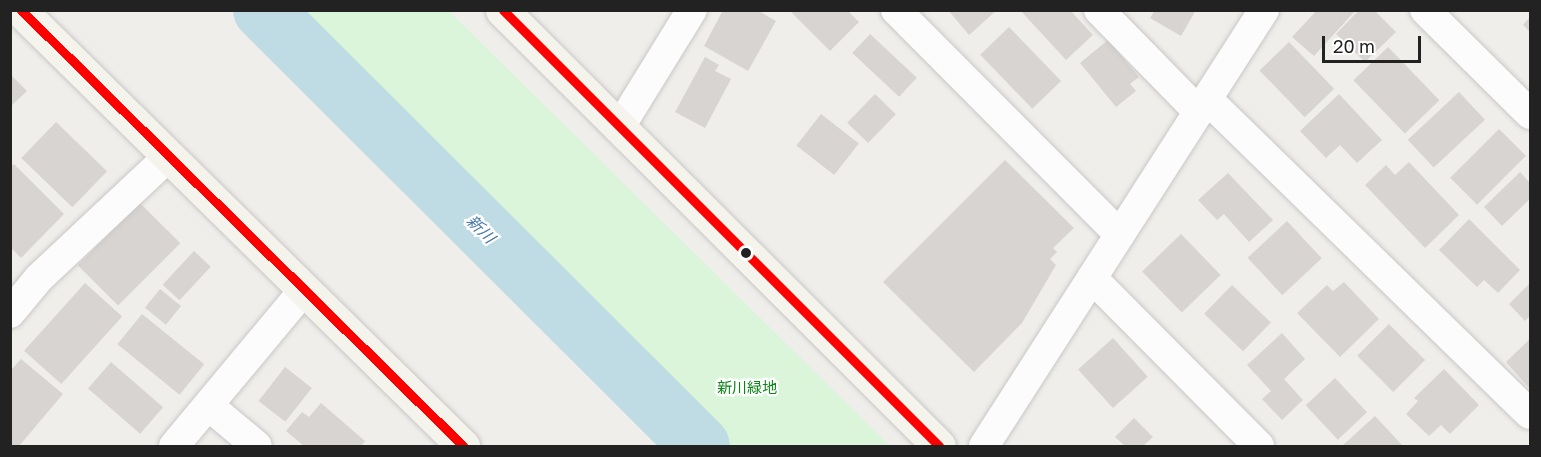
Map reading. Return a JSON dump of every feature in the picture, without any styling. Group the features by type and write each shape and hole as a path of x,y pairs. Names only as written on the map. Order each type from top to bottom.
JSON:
{"street":[{"path":"20,10 463,447"},
{"path":"502,10 939,447"},
{"path":"619,128 692,10"},
{"path":"896,10 1120,236"},
{"path":"1099,10 1530,414"},
{"path":"984,447 1264,10"},
{"path":"1425,10 1530,114"},
{"path":"10,313 39,278 168,157"},
{"path":"1092,278 1259,447"},
{"path":"174,447 305,289"},
{"path":"209,406 257,447"}],"green space":[{"name":"新川緑地","path":"289,11 449,11 890,446 724,446"}],"building":[{"path":"723,10 757,10 776,21 748,71 704,46"},
{"path":"789,10 847,10 859,22 830,51"},
{"path":"948,10 997,10 969,35"},
{"path":"1020,10 1070,10 1093,35 1066,60"},
{"path":"1155,10 1196,10 1181,36 1150,18"},
{"path":"1317,10 1356,10 1314,56 1292,37"},
{"path":"1359,10 1374,10 1396,32 1365,62 1336,34"},
{"path":"1530,17 1530,32 1523,25"},
{"path":"1009,27 1061,81 1032,109 980,55"},
{"path":"870,34 917,78 899,97 852,53"},
{"path":"1108,40 1139,77 1130,84 1136,91 1116,107 1080,63"},
{"path":"1289,42 1334,89 1305,117 1260,70"},
{"path":"1388,47 1439,100 1405,134 1353,80"},
{"path":"705,57 719,65 715,71 731,79 705,128 675,112"},
{"path":"10,74 27,91 10,107"},
{"path":"1459,92 1485,120 1434,168 1408,140"},
{"path":"875,94 896,114 868,143 847,123"},
{"path":"1339,94 1382,140 1357,163 1340,145 1326,158 1300,131"},
{"path":"821,114 859,144 834,175 796,146"},
{"path":"56,122 107,171 72,207 21,158"},
{"path":"1499,129 1526,156 1477,205 1450,178"},
{"path":"1005,160 1074,228 1053,248 1057,252 1050,259 1056,265 1022,323 974,372 883,282"},
{"path":"1409,162 1459,215 1425,248 1365,185 1386,165 1395,175"},
{"path":"14,164 64,214 21,258 10,247 10,167"},
{"path":"1520,172 1530,183 1530,199 1502,226 1484,207"},
{"path":"1228,173 1273,220 1249,242 1224,214 1217,220 1198,200"},
{"path":"140,203 180,243 118,306 78,265"},
{"path":"1469,219 1520,270 1498,293 1484,280 1477,287 1439,250"},
{"path":"1287,221 1322,258 1282,295 1248,258"},
{"path":"1181,234 1221,275 1182,313 1142,272"},
{"path":"194,251 211,267 179,300 163,285"},
{"path":"1344,282 1379,319 1340,357 1297,313 1327,285 1333,291"},
{"path":"85,283 122,316 61,384 24,351"},
{"path":"1530,283 1530,316 1525,321 1509,304"},
{"path":"1232,285 1271,323 1243,351 1204,314"},
{"path":"160,289 181,306 166,325 145,308"},
{"path":"142,314 204,364 180,395 117,344"},
{"path":"1389,324 1425,360 1393,392 1357,356"},
{"path":"1282,333 1305,359 1284,379 1303,400 1282,420 1262,399 1271,391 1247,365"},
{"path":"1113,338 1148,377 1113,408 1078,369"},
{"path":"1530,339 1530,389 1506,362"},
{"path":"21,359 63,394 19,446 10,446 10,371"},
{"path":"111,362 163,407 140,434 88,388"},
{"path":"285,367 312,388 285,422 259,401"},
{"path":"1444,369 1479,405 1450,434 1441,425 1429,436 1406,414 1418,401 1414,398"},
{"path":"1335,378 1367,412 1338,440 1306,405"},
{"path":"321,403 365,441 361,446 304,446 286,431 302,412 309,417"},
{"path":"1375,416 1403,446 1342,446"},
{"path":"1134,418 1153,437 1143,446 1125,446 1115,437"}],"waterway":[{"name":"新川","path":"263,10 700,446"}],"transit line":[{"path":"21,10 463,446"},
{"path":"503,10 939,446"}]}
